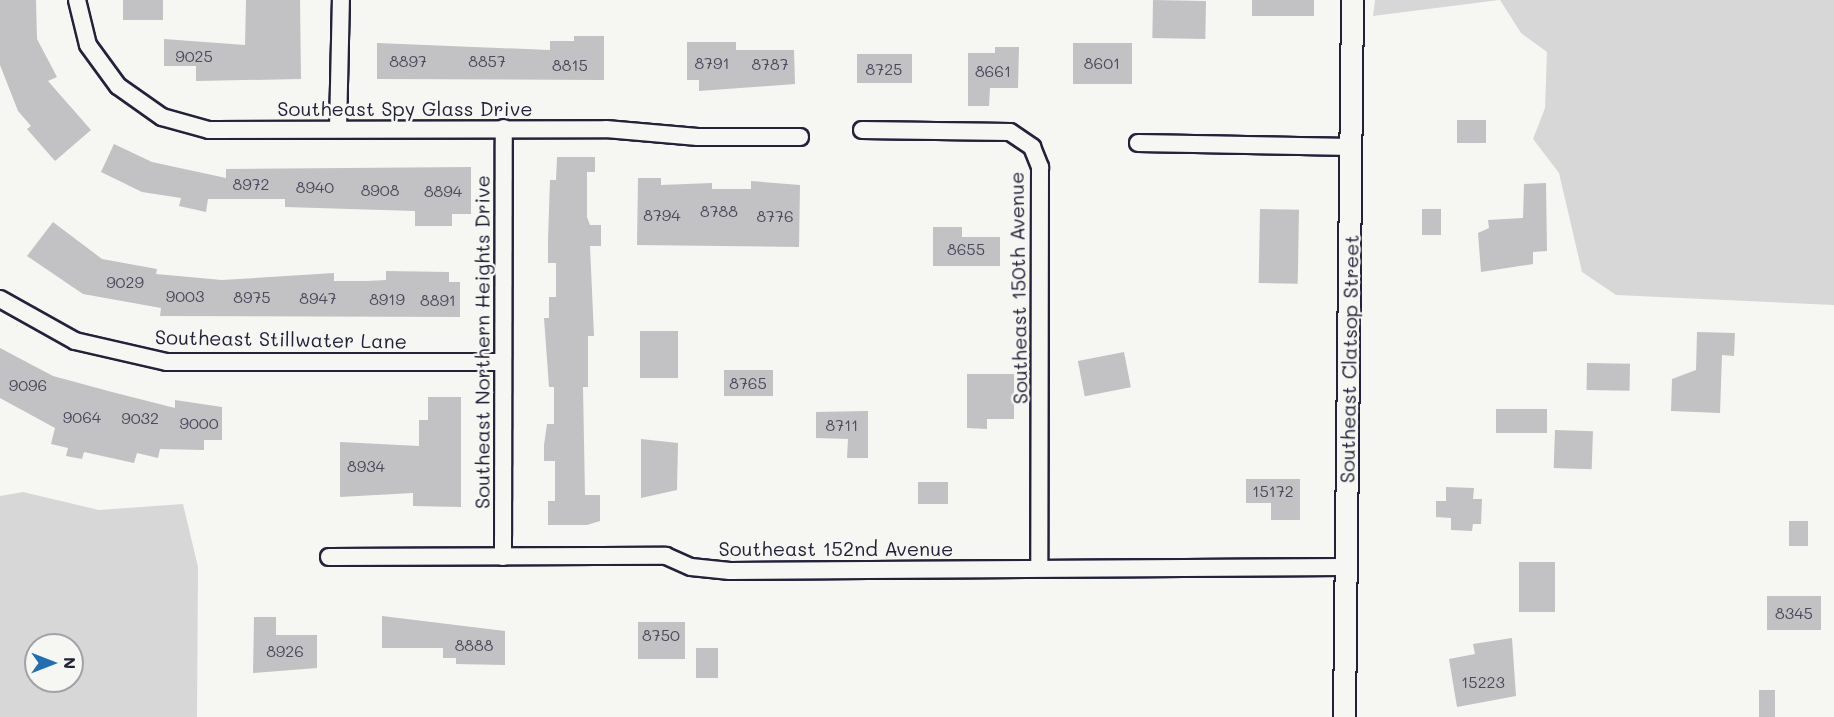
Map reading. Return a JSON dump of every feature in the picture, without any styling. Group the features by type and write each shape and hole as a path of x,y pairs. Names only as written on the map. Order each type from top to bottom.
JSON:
{"street":[{"name":"Southeast Spy Glass Drive","path":"76,0 81,25 102,68 131,98 162,117 209,130 504,128 800,137"},
{"path":"338,129 341,0"},
{"name":"Southeast Clatsop Street","path":"1344,717 1352,0"},
{"name":"Southeast Northern Heights Drive","path":"503,556 504,128"},
{"name":"Southeast 150th Avenue","path":"862,130 1010,132 1032,147 1040,167 1039,567"},
{"path":"1138,143 1352,147"},
{"name":"Southeast Stillwater Lane","path":"0,299 75,341 167,362 503,362"},
{"name":"Southeast 152nd Avenue","path":"328,557 666,556 691,567 730,572 1039,567 1347,567"}],"shaded area":[{"path":"1375,0 1499,0 1373,16"},
{"path":"1500,0 1834,0 1834,305 1616,295 1582,272 1559,173 1533,139 1545,108 1547,52 1521,33"},
{"path":"23,492 99,510 183,504 198,567 197,717 0,717 0,496"}],"building":[{"path":"0,0 36,0 37,39 57,77 48,81 91,130 55,161 27,129 31,126 18,111 0,65"},
{"path":"123,0 163,0 163,20 123,20"},
{"path":"246,0 300,0 301,79 196,81 196,66 164,66 164,39 245,45"},
{"path":"1153,0 1206,1 1205,39 1152,38"},
{"path":"1252,0 1314,0 1314,16 1252,16"},
{"path":"574,36 604,36 604,80 377,79 377,43 550,50 550,41 574,41"},
{"path":"687,42 736,42 736,50 794,50 795,84 699,91 699,80 687,80"},
{"path":"1073,43 1132,43 1132,84 1073,84"},
{"path":"995,47 1019,47 1018,88 990,88 989,106 968,106 968,53 995,53"},
{"path":"857,54 912,54 912,83 857,83"},
{"path":"1457,120 1486,120 1486,143 1457,143"},
{"path":"114,144 152,162 226,178 226,169 471,167 471,214 452,214 452,226 415,226 415,211 285,207 285,199 208,199 206,212 179,206 181,198 142,192 101,172"},
{"path":"557,157 595,157 595,172 587,172 587,217 590,225 601,225 601,246 590,246 594,336 588,336 588,387 583,387 585,495 600,495 600,521 587,525 548,525 548,501 555,501 555,461 544,461 544,445 547,424 554,424 554,387 549,387 544,318 549,318 549,297 556,297 556,263 548,263 548,240 550,180 556,180"},
{"path":"638,178 661,178 661,185 712,183 712,189 751,189 751,181 800,185 799,247 637,245"},
{"path":"1546,183 1547,251 1533,252 1533,264 1481,272 1478,233 1489,228 1488,220 1523,218 1524,184"},
{"path":"1260,209 1299,210 1298,284 1259,283"},
{"path":"1422,209 1441,209 1441,235 1422,235"},
{"path":"53,222 102,259 157,269 156,274 222,280 334,273 334,281 367,281 386,280 386,271 449,272 449,282 460,282 460,317 160,316 161,308 83,294 27,256"},
{"path":"933,227 962,227 962,237 1000,237 1000,266 933,266"},
{"path":"640,331 678,331 678,378 640,378"},
{"path":"1697,332 1735,333 1734,356 1722,355 1720,413 1671,411 1672,379 1696,370"},
{"path":"0,348 53,376 112,392 175,408 175,400 222,407 222,440 204,440 204,450 160,449 158,458 137,453 134,463 84,452 82,459 66,456 68,448 51,444 55,428 0,398"},
{"path":"1124,352 1131,387 1085,396 1078,361"},
{"path":"1587,363 1630,364 1630,391 1587,390"},
{"path":"724,370 773,370 773,396 724,396"},
{"path":"967,374 1014,374 1014,419 987,419 987,429 967,428"},
{"path":"428,397 461,397 461,507 413,506 413,493 340,497 340,442 419,446 419,420 428,420"},
{"path":"1496,409 1547,409 1547,433 1496,433"},
{"path":"868,411 868,458 847,458 848,439 816,438 816,412"},
{"path":"1555,430 1593,431 1592,469 1554,468"},
{"path":"641,439 678,443 677,490 641,498"},
{"path":"1246,479 1300,479 1300,520 1271,520 1271,503 1246,503"},
{"path":"918,482 948,482 948,504 918,504"},
{"path":"1446,487 1474,488 1473,499 1482,499 1481,524 1473,524 1472,531 1451,530 1451,518 1436,517 1436,501 1446,501"},
{"path":"1789,521 1808,521 1808,546 1789,546"},
{"path":"1519,562 1555,562 1555,612 1519,612"},
{"path":"1767,596 1821,596 1821,630 1767,630"},
{"path":"382,616 505,631 505,665 456,664 456,658 443,658 443,648 382,648"},
{"path":"254,617 276,617 276,635 317,635 317,668 253,673"},
{"path":"638,622 685,622 685,659 638,659"},
{"path":"1512,638 1516,696 1457,707 1449,659 1475,654 1473,644"},
{"path":"696,648 718,648 718,678 696,678"},
{"path":"1759,690 1775,690 1775,717 1759,717"}]}
